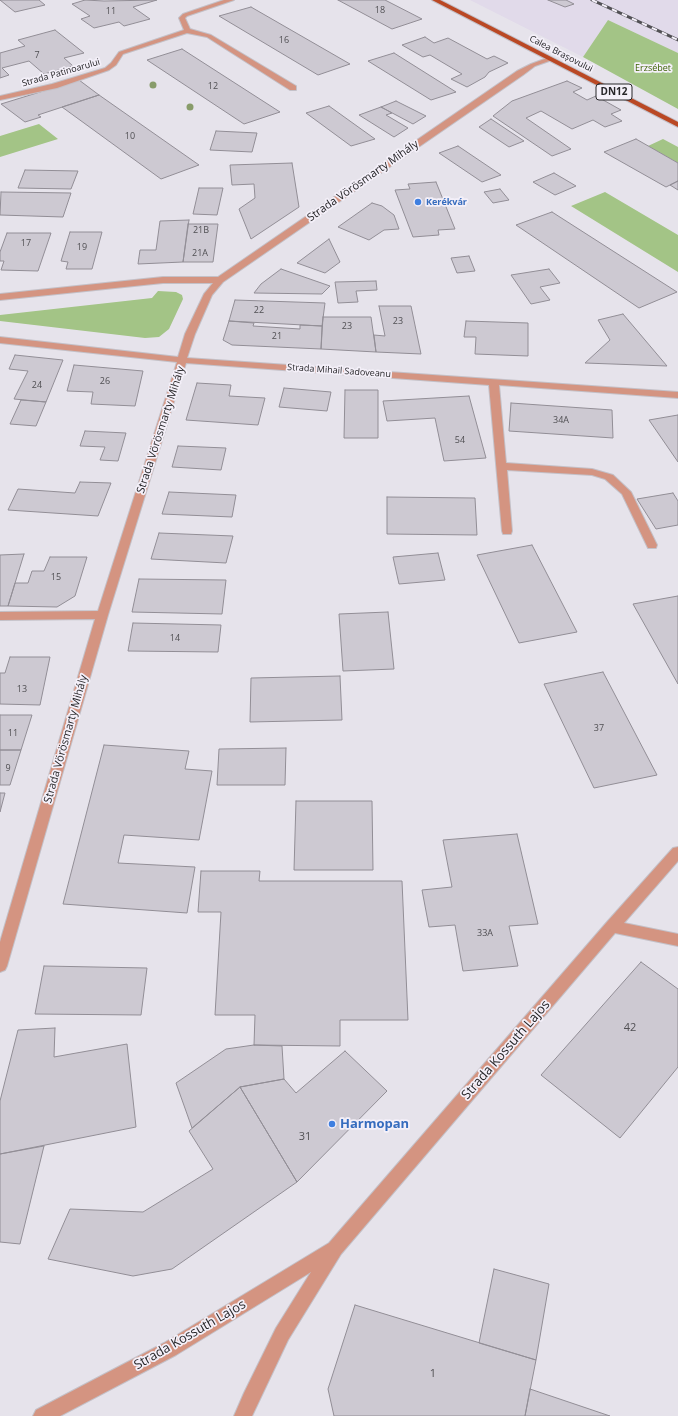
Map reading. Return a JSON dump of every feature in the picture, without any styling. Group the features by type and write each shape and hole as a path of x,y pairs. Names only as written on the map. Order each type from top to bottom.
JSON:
{"main road":[{"name":"Calea Brașovului","path":"435,0 678,125"}],"street":[{"path":"186,31 187,27 182,18 185,15 231,0"},
{"name":"Strada Patinoarului","path":"0,98 20,95 97,73 114,64 117,57 121,53 186,31 201,33 209,36 293,88"},
{"name":"Strada Vörösmarty Mihály","path":"0,966 102,615 190,334 208,294 220,280 520,73 533,65 550,59"},
{"path":"0,297 163,280 220,280"},
{"name":"Strada Mihail Sadoveanu","path":"0,340 183,360 678,395"},
{"path":"494,382 507,531"},
{"path":"501,466 592,472 609,477 626,492 652,545"},
{"path":"0,616 102,615"},
{"name":"Strada Kossuth Lajos","path":"243,1416 282,1334 335,1248 612,926 678,852"},
{"path":"612,926 678,940"},
{"name":"Strada Kossuth Lajos","path":"42,1416 170,1349 335,1248"}],"shaded area":[{"path":"470,0 678,0 678,53 608,20 583,57"}],"green space":[{"name":"Erzsébet","path":"608,20 678,53 678,109 583,57"},
{"path":"39,124 58,139 0,157 0,136"},
{"path":"663,139 678,147 678,163 648,146"},
{"path":"605,192 678,235 678,272 571,206"},
{"path":"158,291 176,292 182,295 183,299 169,329 159,337 145,338 0,321 0,315 152,298"}],"building":[{"path":"0,0 39,0 45,5 15,12"},
{"path":"85,0 157,0 133,7 150,19 124,26 119,22 94,28 81,19 90,16 72,4"},
{"path":"338,0 385,0 422,19 392,29"},
{"path":"548,0 566,0 574,4 565,7"},
{"path":"251,7 350,64 318,75 219,16"},
{"path":"55,30 84,53 64,58 73,66 44,74 29,61 2,68 9,75 0,78 0,53 25,46 18,40"},
{"path":"425,37 434,43 448,38 487,59 494,56 508,63 489,72 485,77 467,87 451,79 462,74 430,55 423,57 402,45"},
{"path":"182,49 280,112 244,124 147,60"},
{"path":"394,53 456,92 431,100 368,61"},
{"path":"79,80 99,95 38,115 41,117 25,122 1,104"},
{"path":"567,81 582,88 573,92 587,100 596,96 621,110 611,114 622,121 605,127 593,120 572,129 541,111 526,118 571,149 552,156 493,116 512,101"},
{"path":"99,95 199,165 161,179 62,107"},
{"path":"396,101 426,116 413,124 381,107"},
{"path":"329,106 375,139 351,146 306,113"},
{"path":"381,107 392,113 386,115 408,128 394,137 359,115"},
{"path":"491,119 524,141 509,147 479,127"},
{"path":"216,131 257,133 252,152 210,150"},
{"path":"636,139 678,163 678,181 666,187 604,152"},
{"path":"458,146 501,175 482,182 439,153"},
{"path":"292,163 299,207 251,239 239,209 255,198 254,184 232,185 230,165"},
{"path":"25,170 78,171 71,189 18,188"},
{"path":"554,173 576,186 555,195 533,182"},
{"path":"678,181 678,190 670,185"},
{"path":"436,182 455,229 438,230 439,235 413,237 395,190 410,189 408,184"},
{"path":"199,188 223,188 217,215 193,214"},
{"path":"500,189 509,200 493,203 484,192"},
{"path":"1,192 71,193 63,217 0,215"},
{"path":"372,203 382,206 394,215 399,229 384,230 369,240 338,227"},
{"path":"552,212 677,292 639,308 516,225"},
{"path":"189,220 183,262 138,264 140,250 156,250 160,221"},
{"path":"188,224 218,224 213,262 183,262"},
{"path":"70,232 102,232 92,269 66,269 68,262 61,261"},
{"path":"7,233 51,233 38,271 1,270 4,261 0,261 0,252"},
{"path":"329,239 340,262 325,273 297,263"},
{"path":"469,256 475,271 457,273 451,258"},
{"path":"281,269 330,286 322,294 254,293 261,284"},
{"path":"549,269 560,283 540,287 550,300 531,304 511,275"},
{"path":"376,281 377,290 356,291 358,302 338,303 335,282"},
{"path":"235,300 325,303 322,326 229,321"},
{"path":"379,306 411,306 421,354 376,352 374,335 385,336"},
{"path":"623,314 667,366 585,363 610,340 598,320"},
{"path":"323,317 371,317 376,352 321,349"},
{"path":"229,321 254,323 253,326 300,329 300,325 322,326 321,349 232,345 223,340"},
{"path":"466,321 528,323 528,356 475,354 476,337 464,337"},
{"path":"15,355 63,360 46,402 14,399 28,371 9,369"},
{"path":"74,365 143,371 135,406 91,404 93,392 67,391"},
{"path":"197,383 231,385 229,396 265,398 258,425 186,420"},
{"path":"284,388 331,392 327,411 279,407"},
{"path":"345,390 378,390 378,438 344,438"},
{"path":"469,396 486,458 444,461 435,418 387,421 383,401"},
{"path":"21,400 46,402 36,426 10,424"},
{"path":"511,403 612,410 613,438 509,431"},
{"path":"678,415 678,462 649,420"},
{"path":"85,431 126,433 118,461 100,460 105,447 80,446"},
{"path":"178,446 226,448 221,470 172,467"},
{"path":"80,482 111,483 98,516 8,510 18,489 75,493"},
{"path":"169,492 236,495 232,517 162,514"},
{"path":"673,493 678,501 678,525 656,529 637,499"},
{"path":"387,497 475,498 477,535 387,534"},
{"path":"159,533 233,536 226,563 151,559"},
{"path":"532,545 577,632 519,643 477,555"},
{"path":"438,553 445,580 399,584 393,557"},
{"path":"24,554 8,606 0,606 0,555"},
{"path":"50,557 87,557 75,596 57,607 8,606 15,583 28,583 32,571 44,571"},
{"path":"139,579 226,580 222,614 132,612"},
{"path":"678,596 678,684 633,604"},
{"path":"388,612 394,669 343,671 339,614"},
{"path":"133,623 221,625 218,652 128,651"},
{"path":"10,657 50,657 40,705 0,704 0,673 5,673"},
{"path":"603,672 657,775 594,788 544,684"},
{"path":"340,676 342,720 250,722 251,678"},
{"path":"0,715 32,715 21,750 0,750"},
{"path":"104,745 189,751 185,769 212,771 199,840 124,835 118,863 195,867 187,913 63,904"},
{"path":"286,748 285,785 217,785 219,749"},
{"path":"0,750 21,750 10,785 0,785"},
{"path":"0,793 5,793 0,812"},
{"path":"296,801 372,801 373,870 294,870"},
{"path":"517,834 538,924 509,926 518,966 463,971 455,925 429,927 422,890 452,887 443,840"},
{"path":"201,871 260,871 259,881 402,881 408,1020 340,1020 340,1046 254,1045 255,1015 215,1015 221,912 198,912"},
{"path":"641,962 678,989 678,1067 620,1138 541,1075"},
{"path":"44,966 147,968 141,1015 35,1014"},
{"path":"55,1028 54,1057 127,1044 136,1127 0,1154 0,1101 18,1030"},
{"path":"254,1045 282,1046 284,1079 240,1087 192,1128 176,1083 226,1049"},
{"path":"345,1051 387,1091 297,1182 240,1087 284,1079 296,1093"},
{"path":"240,1087 297,1182 172,1269 133,1276 48,1259 70,1209 143,1212 213,1169 189,1131"},
{"path":"44,1146 20,1244 0,1242 0,1154"},
{"path":"494,1269 549,1284 536,1360 479,1343"},
{"path":"355,1305 536,1360 525,1416 334,1416 328,1389"},
{"path":"530,1389 610,1416 525,1416"}],"railway":[{"path":"592,0 678,40"}],"place":[{"name":"Kerékvár","path":"418,202"},
{"name":"Harmopan","path":"332,1124"}]}
